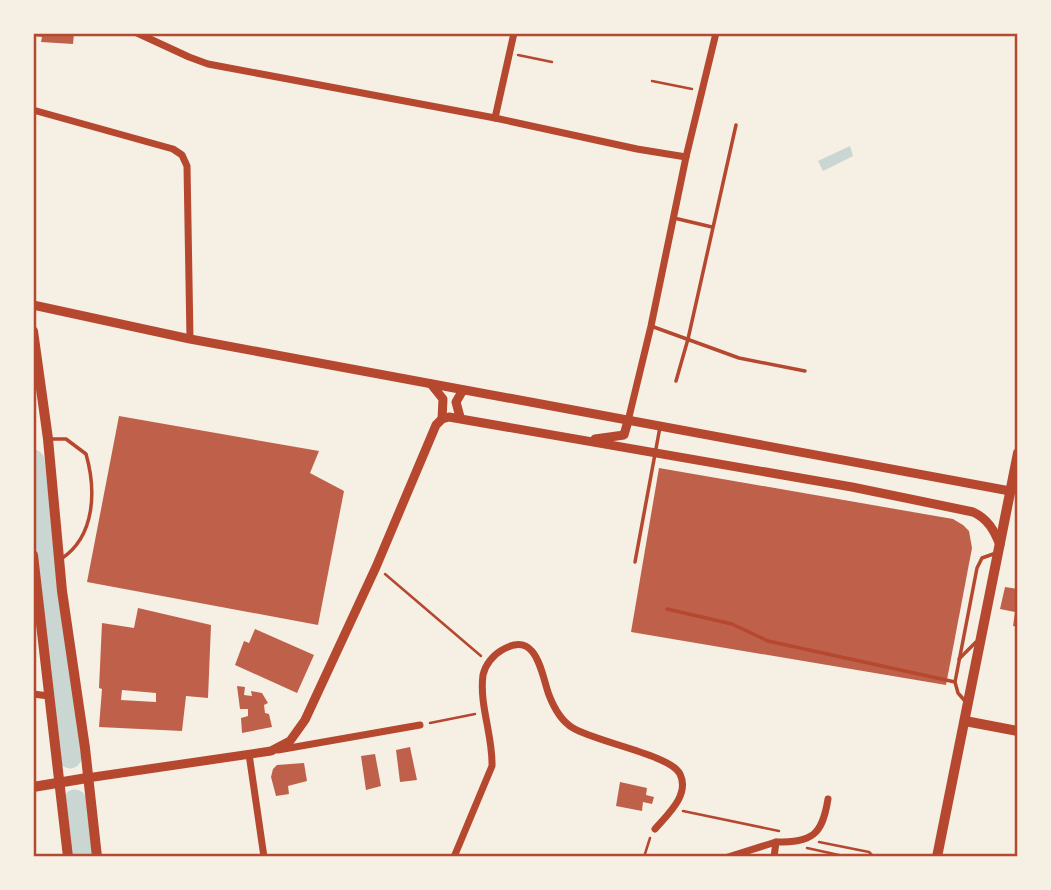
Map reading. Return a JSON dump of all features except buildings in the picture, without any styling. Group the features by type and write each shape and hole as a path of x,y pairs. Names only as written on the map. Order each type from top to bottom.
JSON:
{"main road":[{"path":"33,331 97,857"},
{"path":"937,857 999,549 1014,491 1018,453"},
{"path":"33,555 68,857"},
{"path":"965,721 1018,731"},
{"path":"33,787 87,778"}],"street":[{"path":"137,33 208,64 686,157"},
{"path":"495,118 514,33"},
{"path":"590,441 624,435 716,33"},
{"path":"33,110 173,149 182,155 187,166 190,339"},
{"path":"33,305 190,339 1014,491"},
{"path":"431,384 443,399 442,419"},
{"path":"460,417 456,402 463,390"},
{"path":"271,751 290,741 298,732 376,566 436,425 442,419 460,417 973,512 989,523 999,549"},
{"path":"454,857 492,766 483,693 484,673 488,663 505,648 518,645 530,649 540,661 549,694 565,723 591,738 661,759 675,766 683,783 681,795 673,809 655,829"},
{"path":"33,694 49,696"},
{"path":"87,778 271,751 420,725"},
{"path":"249,754 264,857"},
{"path":"728,857 776,842 798,842 807,839 819,829 824,820 828,799"},
{"path":"774,857 776,842"}],"lane":[{"path":"676,381 736,125"},
{"path":"674,218 713,227"},
{"path":"651,326 739,358 805,371"},
{"path":"635,562 660,427"},
{"path":"48,439 66,439 86,454 94,488 91,512 81,538 77,546 60,560"},
{"path":"968,704 958,693 955,682 977,568 982,558 999,549"},
{"path":"667,609 732,624 768,641 955,682"},
{"path":"959,659 982,636"}],"path":[{"path":"509,53 552,62"},
{"path":"652,81 702,92"},
{"path":"376,566 488,663"},
{"path":"420,725 486,712"},
{"path":"673,809 787,834"},
{"path":"644,857 655,829"},
{"path":"807,839 869,852 873,857"},
{"path":"800,847 848,857"}],"shaded area":[{"path":"850,146 853,156 823,171 818,161"}],"waterway":[{"path":"33,461 70,757"},
{"path":"75,801 81,857"}]}
